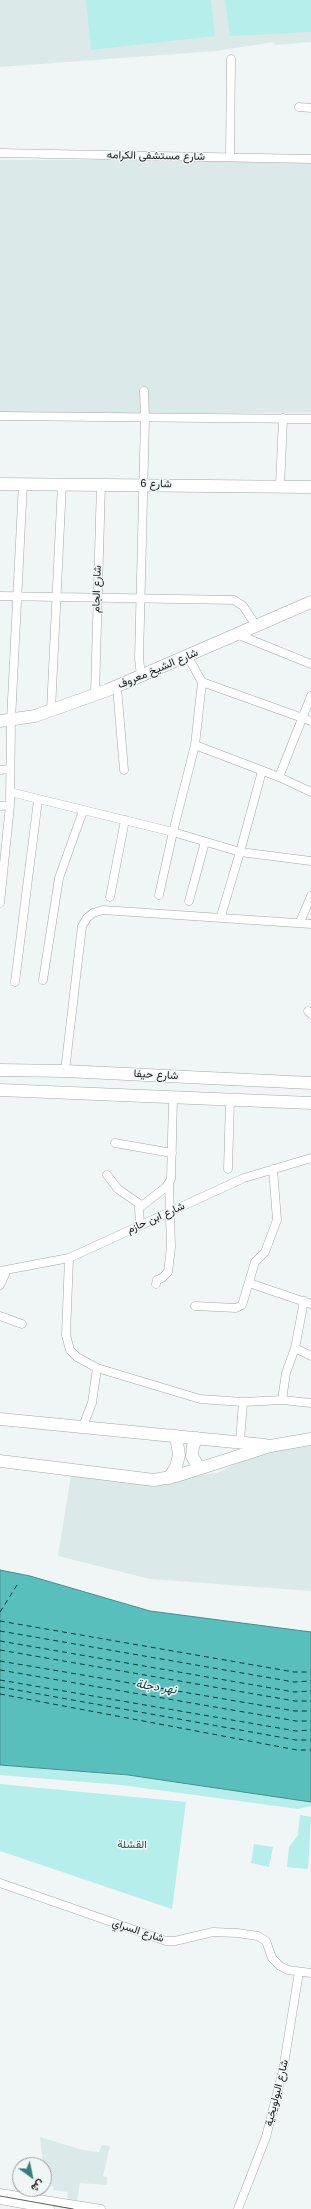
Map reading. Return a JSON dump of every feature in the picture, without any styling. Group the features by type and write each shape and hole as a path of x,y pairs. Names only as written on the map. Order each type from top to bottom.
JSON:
{"street":[{"path":"230,157 231,58"},
{"path":"299,107 311,108"},
{"name":"شارع مستشفى الكرامه","path":"0,153 311,159"},
{"path":"142,676 139,658 145,418 144,391"},
{"path":"0,416 311,419"},
{"path":"280,487 283,418"},
{"name":"شارع 6","path":"0,484 143,484 311,487"},
{"path":"0,903 10,805 10,769 5,720 17,596 23,484"},
{"path":"52,710 62,484"},
{"name":"شارع الجام","path":"96,694 97,597 101,484"},
{"path":"0,596 234,600 243,606 257,627"},
{"name":"شارع الشيخ معروف","path":"5,720 34,716 117,686 257,627 311,602"},
{"path":"239,634 311,664"},
{"path":"159,895 173,832 196,745 202,682 188,656"},
{"path":"202,682 311,721"},
{"path":"117,686 124,770"},
{"path":"279,777 311,696"},
{"path":"196,745 279,777 311,792"},
{"path":"0,770 10,769"},
{"path":"221,916 262,771"},
{"path":"10,792 173,832 240,852 311,861"},
{"path":"15,982 38,800"},
{"path":"0,806 10,805"},
{"path":"43,980 59,878 83,811"},
{"path":"110,897 125,820"},
{"path":"190,902 205,842"},
{"path":"300,922 311,896"},
{"path":"65,1071 82,926 87,918 103,910 221,916 311,924"},
{"name":"شارع حيفا","path":"0,1070 65,1071 311,1083"},
{"name":"شارع حيفا","path":"0,1090 311,1103"},
{"path":"156,1284 157,1280 162,1278 168,1272 171,1247 169,1183 171,1179 173,1098"},
{"path":"228,1169 230,1100"},
{"path":"116,1143 172,1153"},
{"name":"شارع ابن حازم","path":"4,1270 69,1258 169,1211 209,1196 244,1178 311,1158"},
{"path":"194,1306 240,1308 255,1262 265,1252 277,1220 273,1169"},
{"path":"107,1175 118,1189 140,1205"},
{"path":"140,1225 138,1211 140,1205 169,1183"},
{"path":"69,1258 65,1322 68,1343 76,1357 97,1368 200,1399 243,1402 282,1400 311,1403"},
{"path":"0,1284 4,1270"},
{"path":"248,1283 308,1303 286,1373 282,1400"},
{"path":"0,1316 22,1324"},
{"path":"295,1348 311,1356"},
{"path":"83,1426 92,1403 97,1368"},
{"path":"240,1442 243,1402"},
{"path":"0,1419 83,1426 270,1446"},
{"path":"169,1478 178,1461 179,1448 176,1436"},
{"path":"197,1438 193,1446 192,1456 199,1468"},
{"path":"0,1462 154,1480 169,1478 270,1446 311,1439"},
{"name":"شارع السراي","path":"0,1883 166,1941 175,1941 213,1932 258,1936 266,1942 275,1962 288,1970 311,1973"},
{"name":"شارع البولويخية","path":"238,2209 266,2137 285,2065 299,1972"},
{"path":"0,2193 101,2209"},
{"path":"0,2200 50,2209"}],"shaded area":[{"path":"0,0 311,0 311,42 275,45 274,42 216,51 0,67"},
{"path":"311,159 311,413 0,415 0,160"},
{"path":"311,1440 311,1591 150,1579 58,1556 72,1469 154,1480 217,1473 270,1446"},
{"path":"40,2137 83,2150 99,2152 102,2145 110,2146 103,2176 107,2177 107,2185 80,2183 77,2201 67,2198 68,2192 53,2190 52,2157 42,2157"}],"green space":[{"path":"86,0 211,0 215,36 91,50"},
{"path":"225,0 311,0 311,32 230,36"},
{"path":"0,1765 151,1778 311,1802 311,1806 298,1809 121,1785 0,1775"},
{"name":"القشلة","path":"0,1784 186,1802 172,1909 0,1851"},
{"path":"300,1815 311,1817 308,1869 287,1867 289,1847 298,1835"},
{"path":"254,1844 273,1847 269,1867 251,1863"}],"water":[{"name":"نهر دجلة","path":"0,1570 30,1576 150,1611 311,1632 311,1802 128,1775 0,1765"}],"ferry route":[{"path":"0,1612 17,1585"},
{"path":"0,1621 294,1672 311,1672"},
{"path":"0,1631 294,1682 311,1681"},
{"path":"0,1641 294,1692 311,1691"},
{"path":"0,1650 295,1701 311,1701"},
{"path":"0,1661 295,1711 311,1711"},
{"path":"0,1670 296,1721 311,1721"},
{"path":"0,1680 296,1731 311,1730"},
{"path":"0,1687 296,1740 311,1740"},
{"path":"0,1694 297,1750 311,1750"}],"tram line":[{"path":"0,2196 73,2209"}]}
